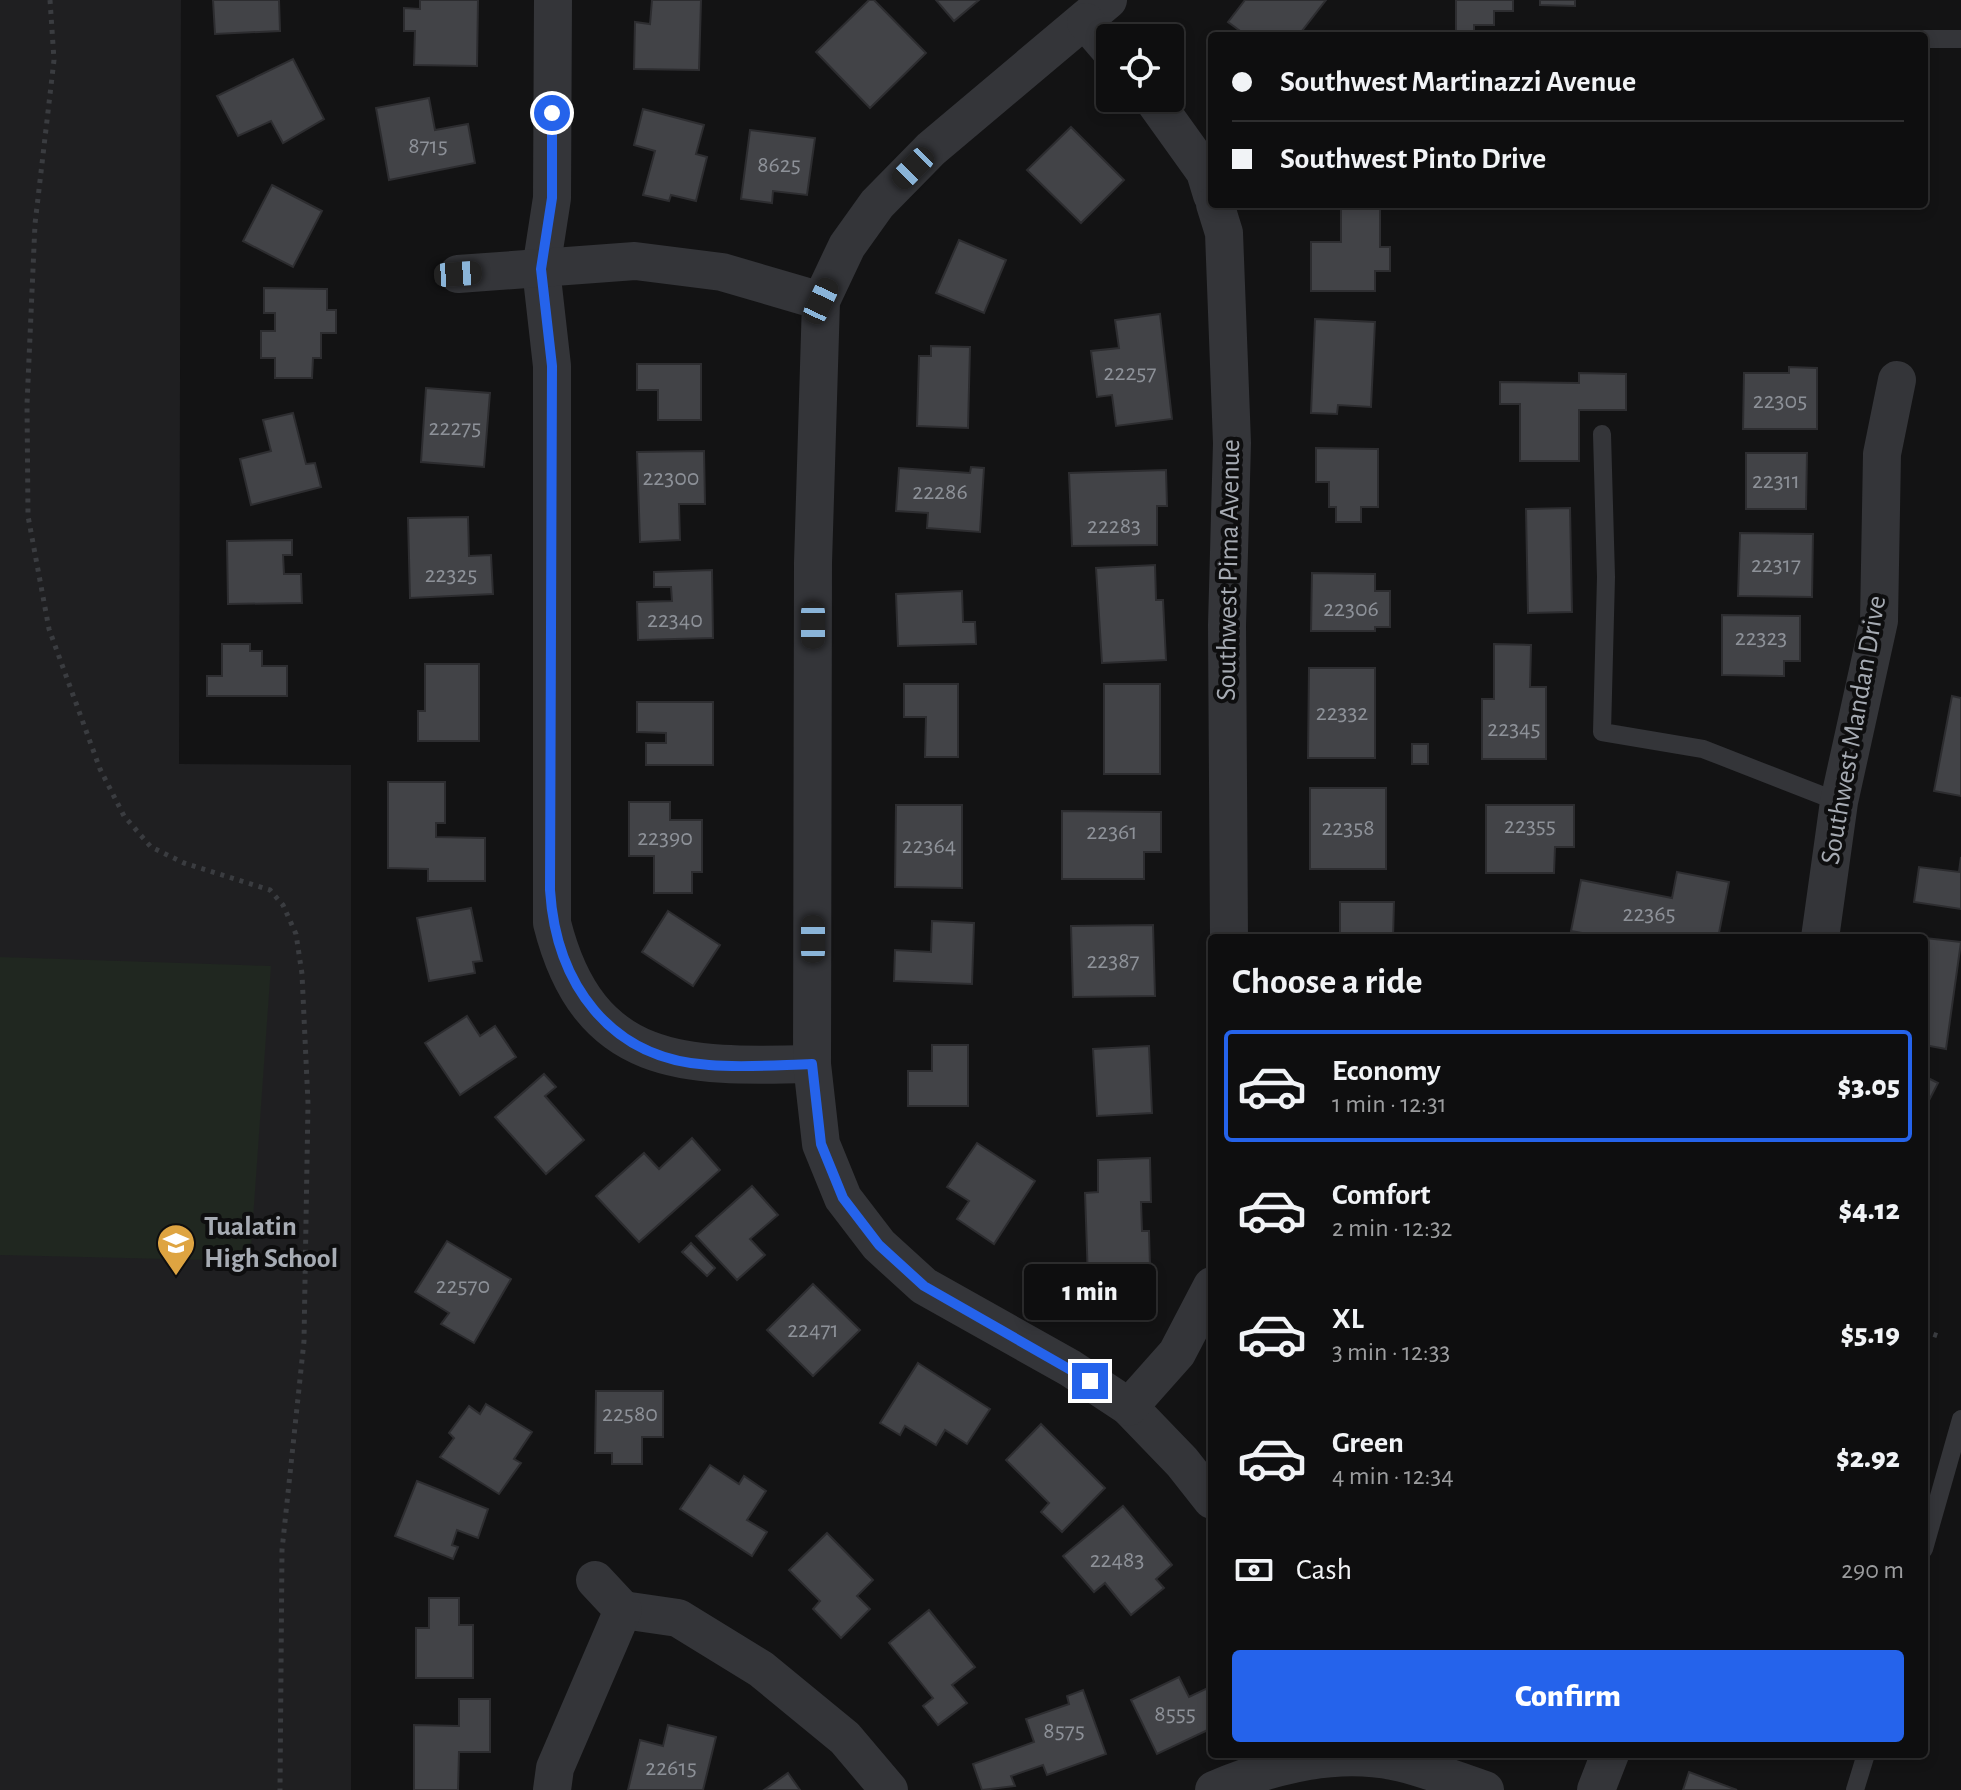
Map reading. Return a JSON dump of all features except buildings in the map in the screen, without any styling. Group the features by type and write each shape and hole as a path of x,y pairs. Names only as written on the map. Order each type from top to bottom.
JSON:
{"street":[{"path":"553,0 552,198 541,269 552,366 550,890 559,952 572,982 588,1004 618,1034 658,1056 707,1065 812,1064"},
{"path":"1096,28 931,149 877,204 847,246 821,301 813,563 812,1064 821,1144 843,1198 879,1245 924,1286 1057,1360 1129,1407 1182,1462 1208,1495"},
{"path":"1162,112 1205,172 1208,182"},
{"name":"Southwest Pima Avenue","path":"1216,208 1224,233 1232,443 1227,625 1229,934"},
{"path":"458,274 635,261 722,272 821,301"},
{"name":"Southwest Mandan Drive","path":"1821,934 1839,802 1879,621 1882,454 1897,380"},
{"path":"1129,1407 1177,1353 1208,1294"},
{"path":"595,1580 623,1610 678,1618 761,1669 845,1738 889,1790"},
{"path":"552,1790 555,1768 623,1610"},
{"path":"1214,1790 1258,1771 1317,1758"},
{"path":"1351,1758 1400,1762 1485,1790"},
{"path":"1596,1790 1608,1758"}],"lane":[{"path":"1928,39 1961,39"},
{"path":"1602,434 1606,577 1602,732 1703,749 1839,802"},
{"path":"1928,1535 1961,1419"},
{"path":"1855,1790 1865,1758"}],"path":[{"path":"50,0 54,60 36,210 27,404 28,516 49,629 100,769 124,816 151,847 184,863 270,890 283,905 296,934 302,974 308,1103 304,1341 282,1550 280,1790"},
{"path":"1928,1332 1938,1336"}],"shaded area":[{"name":"Tualatin High School","path":"0,0 181,0 179,764 351,765 351,1790 0,1790"},
{"path":"0,957 271,966 250,1261 0,1255"}],"place":[{"name":"Tualatin High School","path":"176,1277"}],"route":[{"path":"552,113 552,198 541,269 544,317 552,366 550,890 552,923 559,952 572,982 588,1004 618,1034 658,1056 707,1065 812,1064 821,1144 843,1198 879,1245 924,1286 981,1315 1090,1381"}]}
